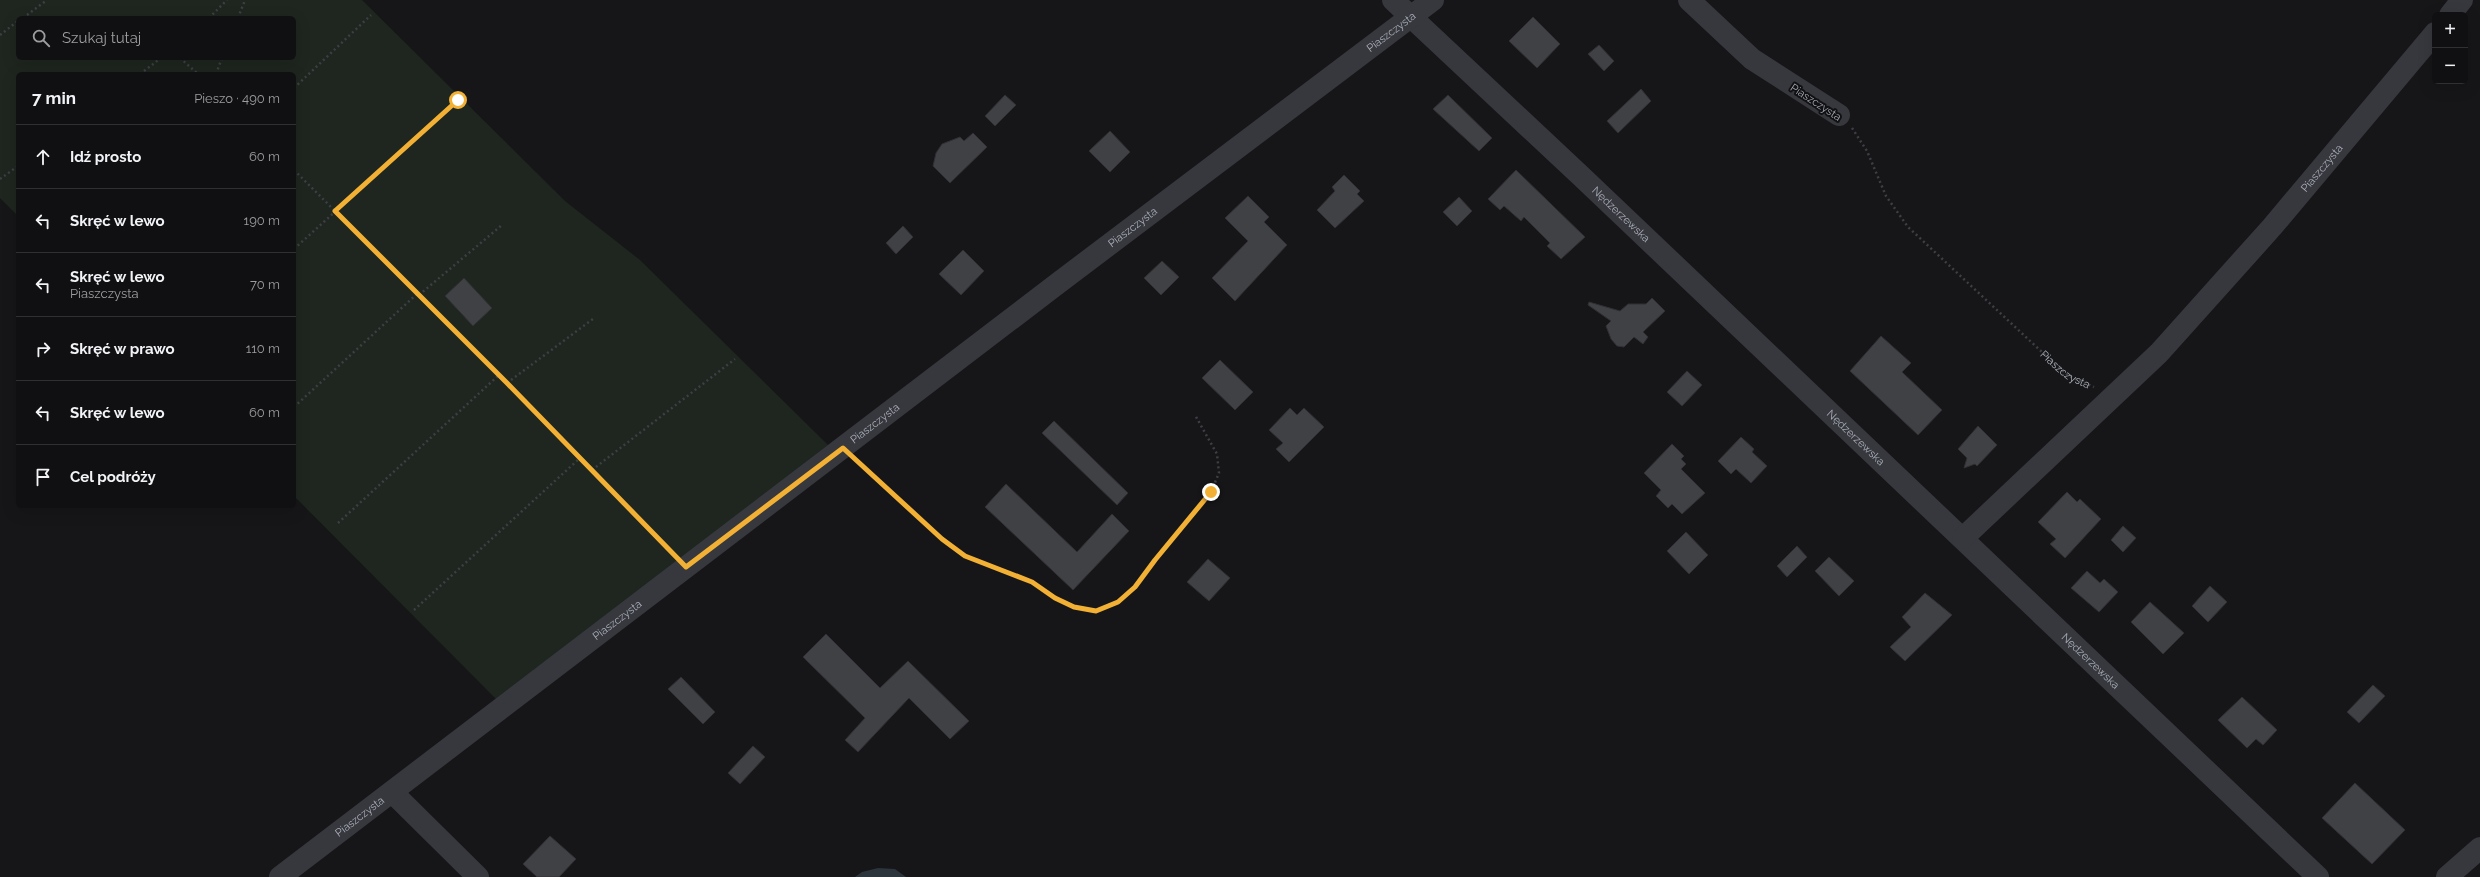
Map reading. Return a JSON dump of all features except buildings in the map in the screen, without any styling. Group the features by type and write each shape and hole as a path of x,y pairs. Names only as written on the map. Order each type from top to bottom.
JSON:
{"street":[{"name":"Nędzerzewska","path":"1393,0 2318,877"},
{"name":"Piaszczysta","path":"280,877 1433,0"},
{"name":"Piaszczysta","path":"1689,0 1752,59 1839,115"},
{"path":"2452,12 2462,0"},
{"name":"Piaszczysta","path":"2118,390 2159,353 2208,299 2277,221 2432,37"},
{"path":"1962,538 2118,390"},
{"path":"392,792 478,877"},
{"path":"2447,877 2480,848"}],"path":[{"path":"26,16 47,0"},
{"path":"211,16 226,0"},
{"path":"239,16 245,0"},
{"path":"296,86 371,15"},
{"path":"0,35 16,23"},
{"path":"143,72 158,60"},
{"path":"182,60 196,72"},
{"path":"217,72 221,60"},
{"path":"296,247 458,100"},
{"name":"Piaszczysta","path":"1839,115 1860,137 1886,196 1895,211 1925,245 2069,376 2091,386 2118,390"},
{"path":"0,180 16,168"},
{"path":"296,172 507,383 686,567"},
{"path":"296,405 418,294 502,225"},
{"path":"507,383 593,319"},
{"path":"592,470 735,359"},
{"path":"338,523 499,375"},
{"path":"843,448 942,539 965,556 1032,582 1055,598 1074,607 1096,611 1118,602 1135,587 1155,560 1211,492 1219,473 1217,454 1195,415"},
{"path":"414,610 580,458"}],"shaded area":[{"path":"0,0 362,0 565,201 640,260 828,445 497,700 296,498 296,72 16,72 16,214 0,198"},
{"path":"878,868 895,869 906,877 855,877 862,872"}],"route":[{"path":"458,100 335,211 507,383 686,567 843,448 896,494 942,539 965,556 1032,582 1055,598 1074,607 1096,611 1118,602 1135,587 1155,560 1211,492"}]}
